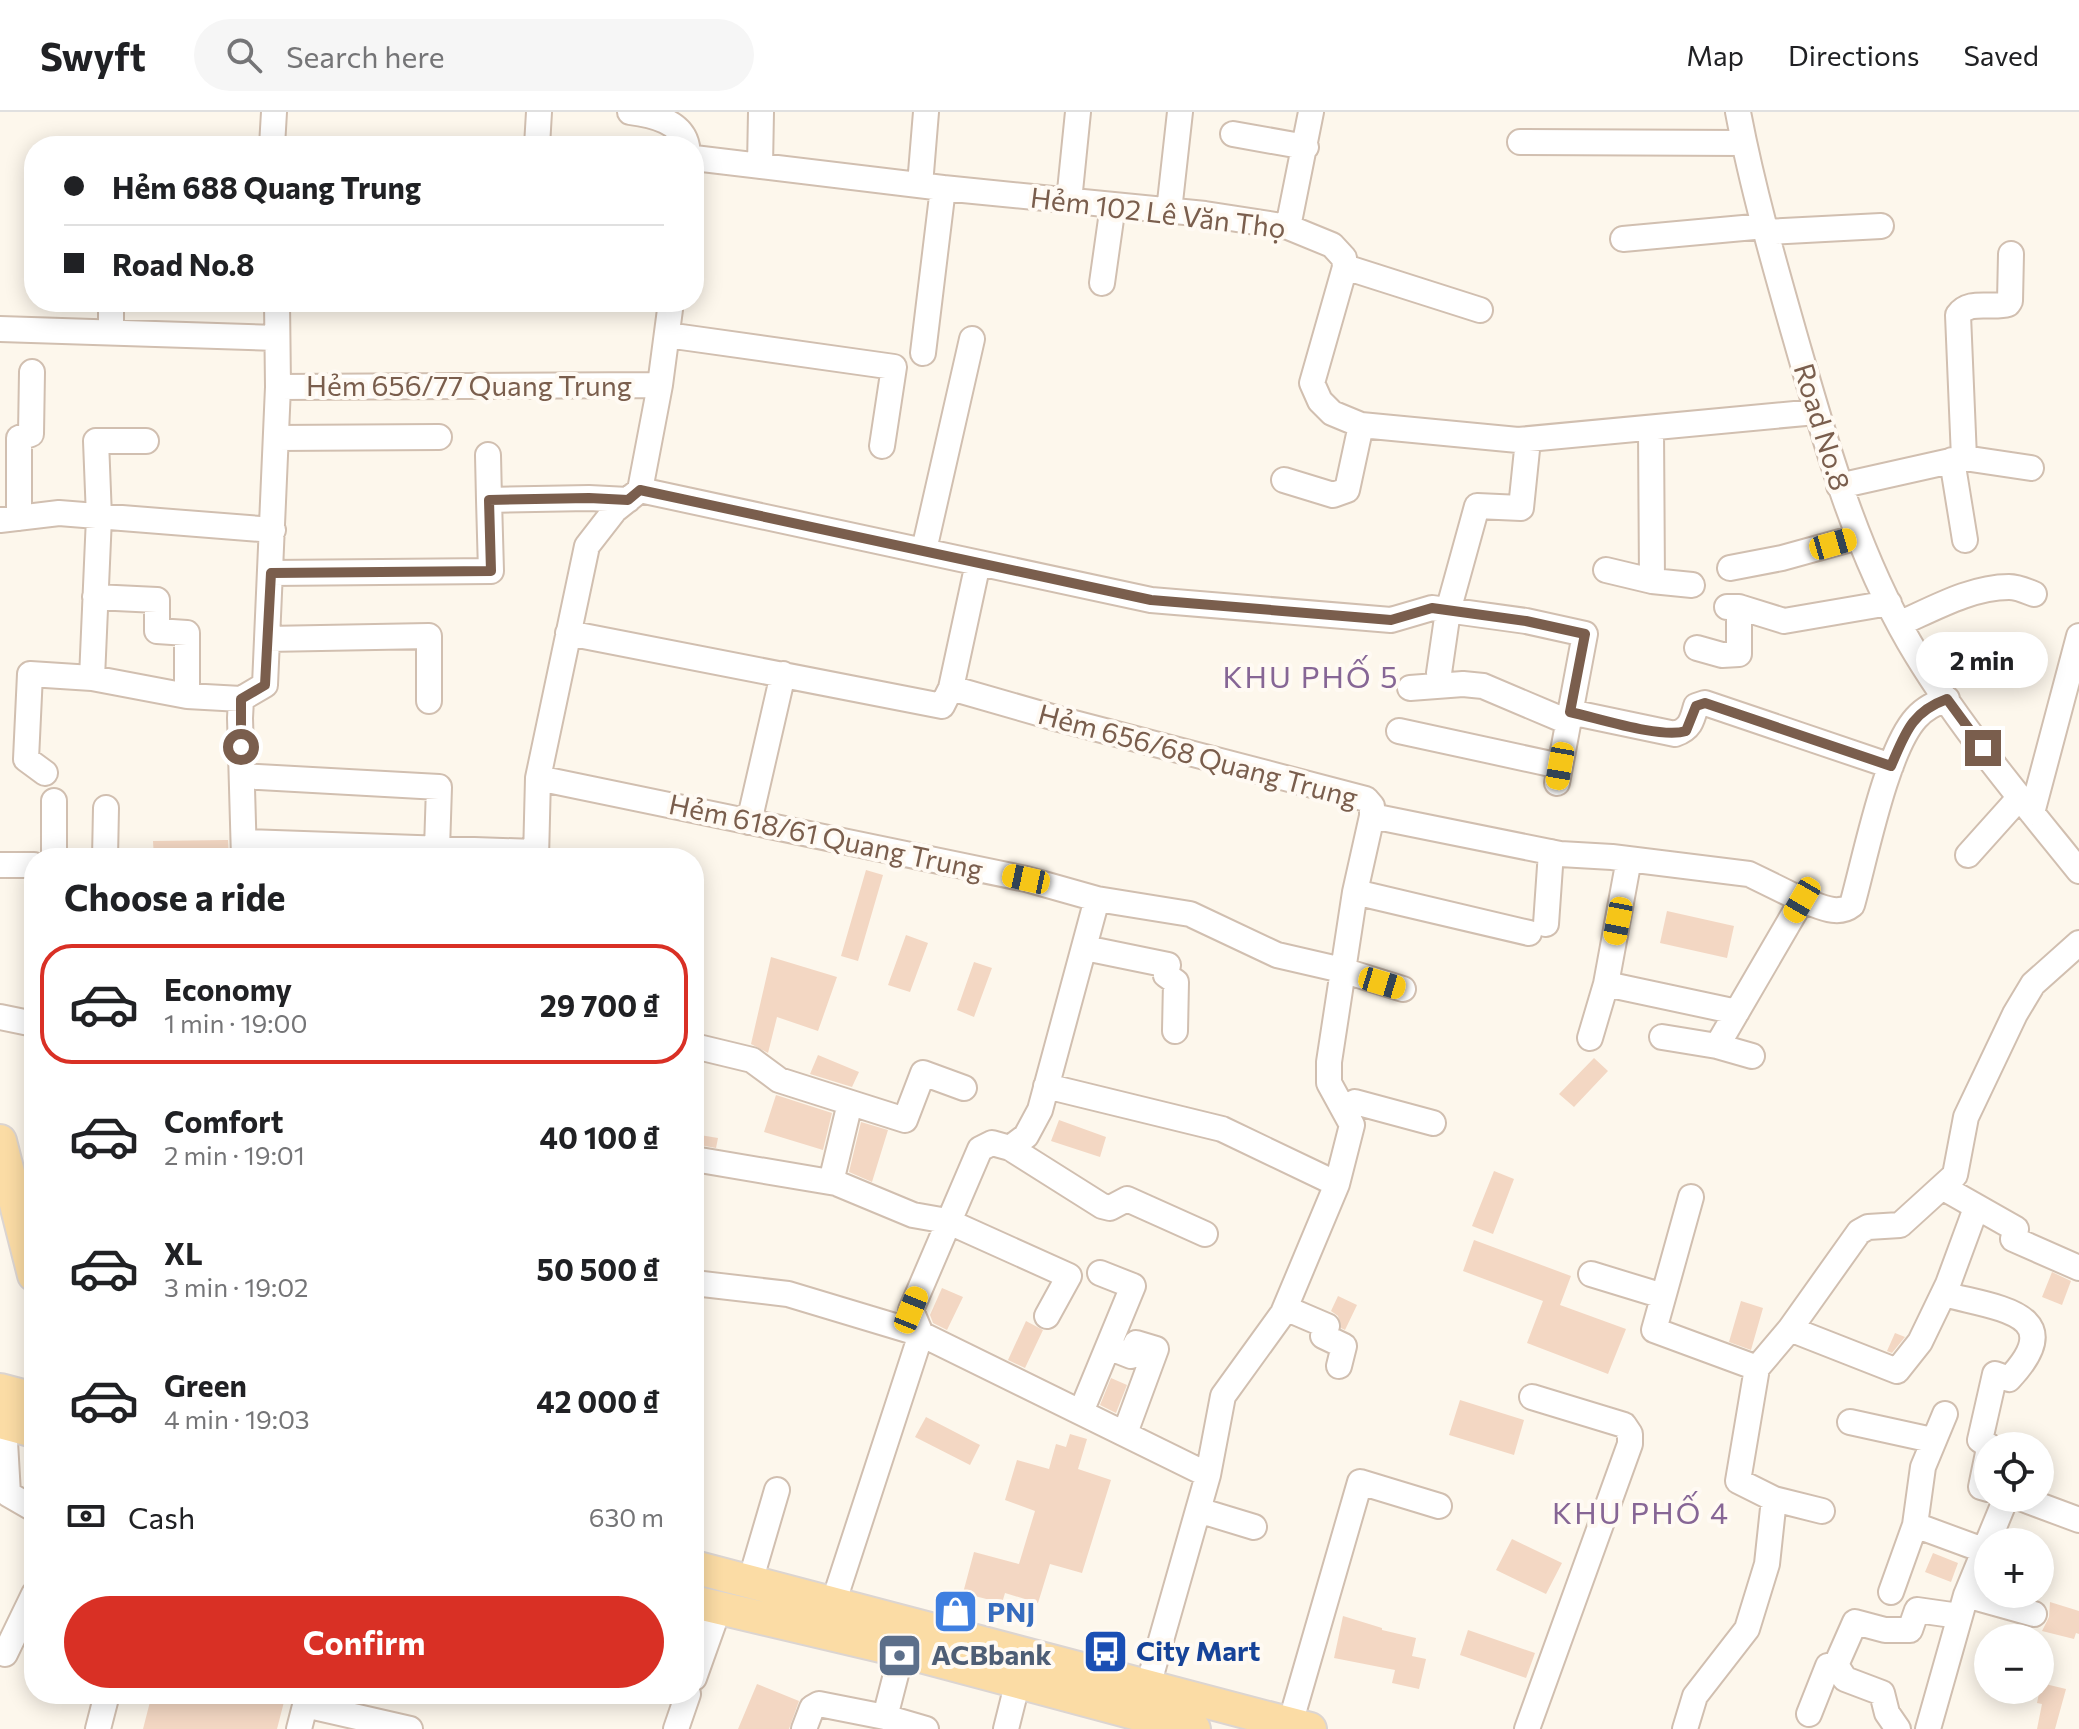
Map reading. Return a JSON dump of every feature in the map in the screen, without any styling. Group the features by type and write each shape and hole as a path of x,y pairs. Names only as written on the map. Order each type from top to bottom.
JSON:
{"main road":[{"path":"2,1158 24,1238"},
{"path":"0,1390 24,1396"},
{"path":"704,1570 833,1604 905,1637 1018,1681 1194,1729"},
{"path":"706,1605 905,1637 1148,1686 1300,1726"}],"street":[{"path":"273,136 274,112"},
{"path":"538,136 539,112"},
{"path":"760,166 761,112"},
{"path":"923,353 932,186 926,112"},
{"path":"1069,201 1078,112"},
{"path":"1169,211 1180,112"},
{"path":"1288,227 1311,112"},
{"name":"Road No.8","path":"1738,112 1765,229 1816,412 1858,537 1894,613 1947,699 2079,871"},
{"path":"638,113 656,116 677,128 683,136"},
{"path":"1233,134 1306,147"},
{"path":"1520,142 1744,143"},
{"name":"Hẻm 102 Lê Văn Thọ","path":"704,159 1288,227 1332,245 1344,258 1345,267"},
{"path":"1102,283 1113,205"},
{"path":"1623,239 1765,229 1881,226"},
{"path":"1965,540 1958,459 1958,315 1963,308 1970,306 2008,304 2011,254"},
{"path":"1480,310 1345,267 1312,383 1320,401 1332,413 1361,425 1528,440 1816,412"},
{"path":"111,312 111,332"},
{"path":"45,773 26,759 30,674 92,678 187,696 241,699 265,685 278,387 277,312"},
{"path":"536,848 538,778 587,546 615,510 634,495 660,385 670,312"},
{"path":"0,329 277,338"},
{"path":"667,335 894,367 882,446"},
{"path":"924,550 972,339"},
{"path":"32,372 31,434 19,438 10,519 59,513 273,530"},
{"name":"Hẻm 656/77 Quang Trung","path":"278,387 660,385"},
{"path":"1284,480 1333,495 1347,490 1361,425"},
{"path":"1651,430 1652,581"},
{"path":"276,438 439,437"},
{"path":"1439,673 1448,611 1477,506 1521,508 1528,440"},
{"path":"92,678 99,517 96,441 146,441"},
{"path":"271,573 491,571 488,455"},
{"path":"1839,486 1958,459 2031,468"},
{"path":"489,500 634,495 924,550 1151,600 1391,620 1432,608 1526,621 1585,634 1558,774 1399,731"},
{"path":"1730,568 1782,558 1858,537"},
{"path":"568,633 942,706 951,688 978,563"},
{"path":"1606,570 1652,581 1692,585"},
{"path":"1697,648 1722,655 1739,654 1733,607 1784,621 1894,613 1993,588 2013,586 2034,594"},
{"path":"95,597 157,600 157,631 187,633 187,696"},
{"path":"267,639 429,636 429,701"},
{"path":"1968,855 2026,805 2079,636"},
{"path":"749,822 783,674"},
{"path":"1410,688 1463,684 1483,686 1569,717 1675,734 1686,731 1696,706 1705,703 1891,766 1914,721 1929,706 1947,699"},
{"name":"Hẻm 656/68 Quang Trung","path":"951,688 1366,799 1372,806 1372,816 1551,852 1749,874 1802,900 1836,912 1845,911 1852,905 1891,766"},
{"path":"241,699 244,848"},
{"path":"242,776 439,787 437,848"},
{"name":"Hẻm 618/61 Quang Trung","path":"538,778 1026,879 1097,899 1190,914 1277,955 1342,970 1403,989"},
{"path":"54,801 54,848"},
{"path":"105,848 106,808"},
{"path":"1148,1686 1208,1475 1223,1396 1285,1308 1337,1184 1352,1125 1329,1083 1329,1062 1355,892 1372,816"},
{"path":"1355,892 1537,928 1551,852"},
{"path":"1590,1038 1606,984 1629,859"},
{"path":"0,865 24,865"},
{"path":"1010,1148 1026,1136 1040,1110 1097,899"},
{"path":"1717,1046 1802,900"},
{"path":"1822,1511 1774,1499 1738,1481 1757,1368 1790,1329 1859,1232 1868,1227 1900,1225 1955,1175 1966,1117 2015,1014 2033,984 2079,943"},
{"path":"1085,948 1168,965 1166,975 1176,982 1175,1031"},
{"path":"1606,984 1737,1012"},
{"path":"0,1017 24,1022"},
{"path":"1662,1037 1717,1046 1752,1056"},
{"path":"704,1048 752,1060 779,1080 905,1120 923,1073 964,1088"},
{"path":"1046,1086 1222,1129 1337,1184"},
{"path":"1346,1111 1355,1102 1433,1123"},
{"path":"831,1182 850,1103"},
{"path":"833,1604 921,1334 911,1310 980,1149 992,1143 1010,1148 1102,1206 1110,1208 1127,1199 1205,1234"},
{"path":"704,1161 831,1182 913,1215 947,1221 1069,1276 1047,1316"},
{"path":"1942,1187 2016,1229 2013,1239 2079,1268"},
{"path":"1691,1197 1654,1330 1757,1368"},
{"path":"1790,1329 1897,1371 1920,1342 1944,1294 1976,1208"},
{"path":"1081,1412 1133,1286 1100,1273"},
{"path":"1591,1274 1663,1296"},
{"path":"704,1284 788,1294 921,1334 1208,1475"},
{"path":"1944,1294 2019,1315 2031,1326 2034,1335 2024,1362 2009,1379 1995,1374 1982,1432"},
{"path":"1285,1308 1327,1326 1323,1336 1344,1346 1339,1366"},
{"path":"1108,1347 1131,1356 1136,1343 1156,1349 1125,1433"},
{"path":"1527,1729 1630,1444 1630,1434 1624,1425 1532,1397"},
{"path":"1891,1592 1915,1525 1923,1467 1945,1414"},
{"path":"1850,1422 1932,1440"},
{"path":"13,1426 8,1494 24,1503"},
{"path":"1300,1726 1360,1482 1439,1506"},
{"path":"750,1582 777,1490"},
{"path":"1685,1729 1695,1696 1747,1629 1767,1564 1774,1499"},
{"path":"1198,1510 1254,1527"},
{"path":"2054,1511 2079,1520"},
{"path":"1915,1525 1974,1547"},
{"path":"1928,1729 1962,1605 1974,1574"},
{"path":"1836,1665 1855,1622 1885,1630 1910,1630 1917,1610 1962,1605 2034,1614"},
{"path":"5,1654 24,1615"},
{"path":"885,1717 905,1637"},
{"path":"1809,1714 1828,1666 1836,1665"},
{"path":"1836,1665 1845,1679 1882,1693 1887,1713 1898,1729"},
{"path":"1006,1729 1018,1681"},
{"path":"98,1729 104,1704"},
{"path":"299,1729 305,1704"},
{"path":"320,1704 410,1729"},
{"path":"676,1729 685,1704"},
{"path":"804,1729 812,1708 819,1704 926,1729"}],"building":[{"path":"228,840 228,848 153,848 153,841"},
{"path":"866,870 883,875 858,961 841,956"},
{"path":"1667,911 1734,926 1727,958 1660,943"},
{"path":"906,935 928,943 910,992 888,985"},
{"path":"771,957 837,977 818,1031 777,1017 768,1053 751,1044"},
{"path":"974,962 992,968 974,1017 957,1010"},
{"path":"818,1055 859,1072 852,1087 810,1074"},
{"path":"1594,1058 1608,1071 1574,1107 1559,1094"},
{"path":"776,1095 832,1113 823,1150 764,1132"},
{"path":"1059,1120 1106,1137 1100,1157 1051,1141"},
{"path":"861,1122 888,1130 872,1182 849,1172"},
{"path":"704,1136 718,1138 716,1148 704,1146"},
{"path":"1494,1171 1514,1179 1493,1234 1472,1226"},
{"path":"1474,1240 1571,1276 1560,1305 1626,1329 1608,1374 1527,1343 1543,1301 1463,1271"},
{"path":"2052,1272 2071,1281 2062,1305 2042,1297"},
{"path":"942,1288 963,1297 947,1330 933,1323 930,1315"},
{"path":"1338,1296 1357,1305 1345,1330 1341,1328 1338,1316 1331,1311"},
{"path":"1741,1301 1763,1308 1751,1350 1729,1342"},
{"path":"1026,1321 1043,1330 1025,1368 1008,1360"},
{"path":"1895,1333 1905,1337 1892,1353 1887,1351"},
{"path":"1111,1378 1127,1385 1116,1413 1100,1405"},
{"path":"1460,1400 1524,1420 1514,1455 1449,1435"},
{"path":"926,1417 980,1445 970,1465 915,1437"},
{"path":"1070,1434 1087,1439 1078,1469 1111,1480 1082,1573 1050,1564 1038,1603 1005,1593 1002,1603 963,1593 974,1552 1019,1564 1035,1511 1005,1500 1017,1460 1049,1469 1056,1444 1066,1447"},
{"path":"1512,1539 1562,1563 1546,1594 1496,1570"},
{"path":"1933,1553 1958,1563 1951,1582 1925,1572"},
{"path":"2054,1603 2079,1611 2079,1634 2076,1633 2074,1639 2054,1634 2054,1624 2046,1624 2050,1608 2054,1608"},
{"path":"1343,1616 1416,1638 1412,1656 1426,1659 1419,1689 1392,1683 1395,1670 1334,1658"},
{"path":"1468,1630 1535,1653 1526,1678 1460,1655"},
{"path":"757,1684 799,1701 789,1729 738,1729"},
{"path":"2054,1686 2066,1689 2055,1729 2037,1729 2042,1704 2054,1704"},
{"path":"149,1704 283,1704 277,1729 143,1729"}],"place":[{"name":"PNJ","path":"956,1612"},
{"name":"City Mart","path":"1105,1651"},
{"name":"ACBbank","path":"900,1655"}],"district":[{"name":"KHU PHỐ 5","path":"1311,678"},
{"name":"KHU PHỐ 4","path":"1641,1514"}],"route":[{"path":"241,747 241,699 265,685 271,573 491,571 489,500 628,500 640,490 1151,600 1391,620 1432,608 1526,621 1585,634 1570,712 1659,732 1675,734 1686,731 1696,706 1713,704 1891,766 1914,721 1929,706 1947,699 1983,748"}]}
